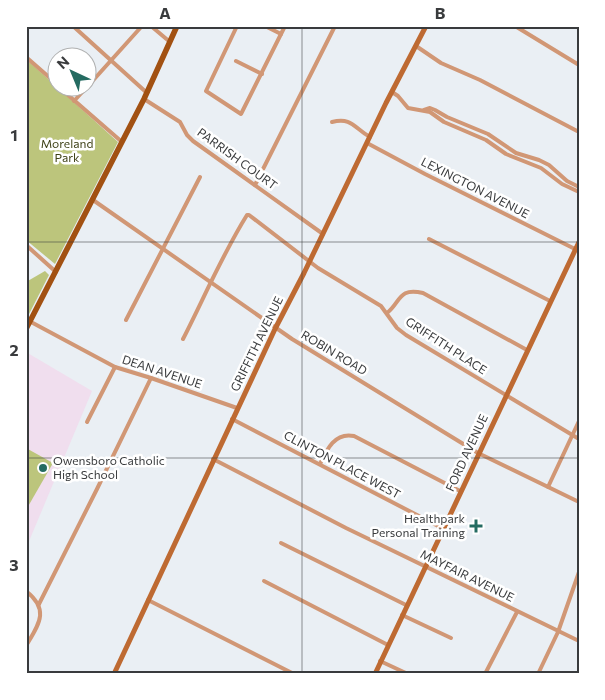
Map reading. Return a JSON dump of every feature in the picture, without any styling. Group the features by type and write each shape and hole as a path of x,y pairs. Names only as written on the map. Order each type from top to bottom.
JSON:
{"main road":[{"path":"26,329 146,96 177,26"}],"street":[{"name":"PARRISH COURT","path":"73,26 111,60 146,96 177,119 186,135 192,141 322,234"},
{"path":"98,75 142,26"},
{"path":"151,26 170,42"},
{"path":"237,26 207,92 240,114 285,26"},
{"path":"264,26 282,34"},
{"path":"255,185 334,26"},
{"name":"GRIFFITH AVENUE","path":"114,674 275,329 426,26"},
{"path":"515,26 579,65"},
{"path":"416,46 441,63 480,80 579,132"},
{"path":"26,57 48,76"},
{"path":"236,61 262,74"},
{"path":"392,92 408,108 430,112 444,122 486,140 511,157 541,168 562,184 579,192"},
{"path":"71,98 122,142"},
{"path":"74,101 77,98"},
{"path":"424,110 430,108 488,134 516,153 549,165 567,181 579,187"},
{"name":"LEXINGTON AVENUE","path":"332,122 348,121 368,140 424,174 575,250"},
{"path":"126,320 200,177"},
{"name":"ROBIN ROAD","path":"93,200 275,329 478,453 579,502"},
{"name":"GRIFFITH PLACE","path":"211,283 248,215 255,218 310,261 381,306 397,328 406,336 579,439"},
{"path":"430,239 550,301"},
{"name":"FORD AVENUE","path":"375,674 442,528 579,242"},
{"path":"26,245 56,272"},
{"path":"183,339 211,283"},
{"path":"387,313 404,294 413,291 423,293 527,350"},
{"name":"DEAN AVENUE","path":"31,322 115,367 237,408"},
{"path":"87,422 115,367"},
{"path":"38,604 97,490 151,378"},
{"name":"CLINTON PLACE WEST","path":"232,419 442,528"},
{"path":"548,487 579,421"},
{"path":"320,464 330,445 337,438 346,435 354,436 460,491"},
{"name":"MAYFAIR AVENUE","path":"213,459 346,528 579,642"},
{"path":"281,543 406,605"},
{"path":"538,674 558,632 579,572"},
{"path":"264,581 388,644"},
{"path":"26,591 35,598 40,612 39,622 26,646"},
{"path":"148,600 294,674"},
{"path":"484,674 517,612"},
{"path":"402,615 451,638"},
{"path":"380,662 408,674"}],"shaded area":[{"name":"Owensboro Catholic High School","path":"26,352 92,391 27,546 26,546"}],"green space":[{"name":"Moreland Park","path":"26,59 48,79 48,98 69,98 118,142 55,264 26,240"},
{"path":"45,271 49,275 26,320 26,282"},
{"path":"26,448 53,463 26,510"}],"place":[{"name":"Owensboro Catholic High School","path":"43,468"},
{"name":"Healthpark Personal Training","path":"476,526"}]}
